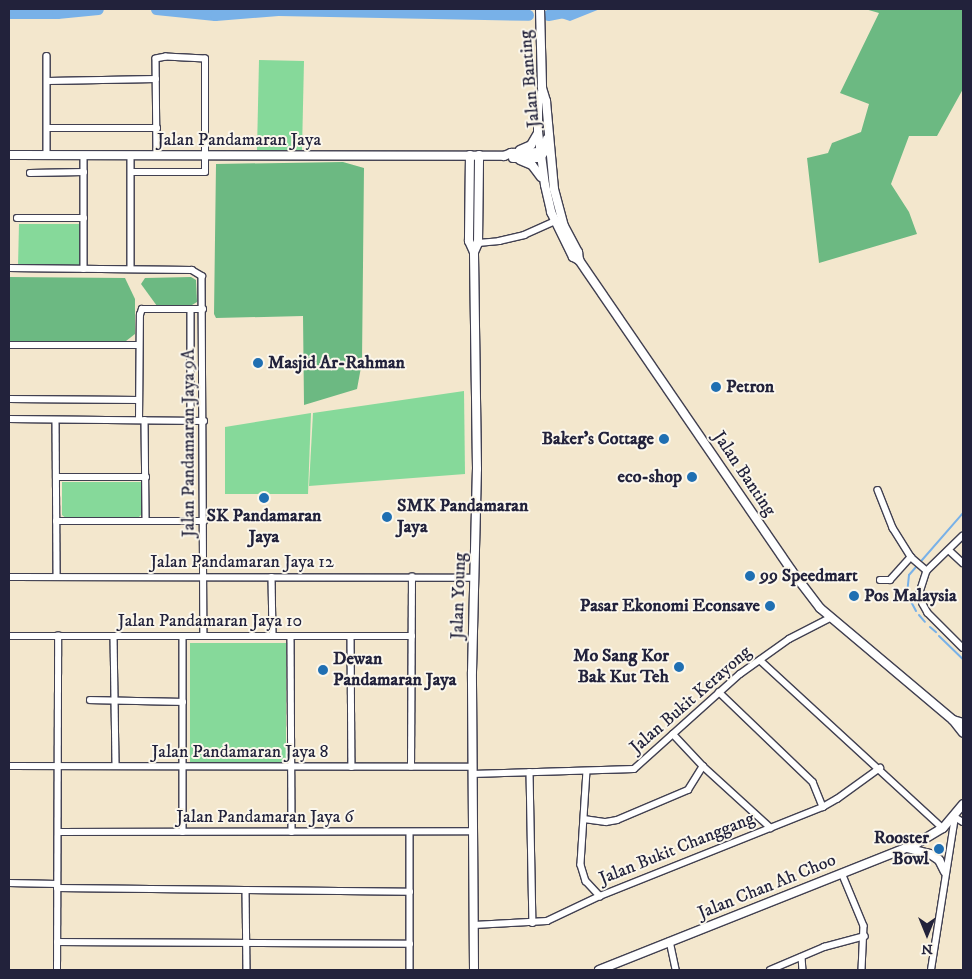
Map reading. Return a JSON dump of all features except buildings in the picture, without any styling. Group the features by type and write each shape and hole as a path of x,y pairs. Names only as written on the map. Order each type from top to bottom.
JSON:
{"main road":[{"name":"Jalan Banting","path":"540,9 542,92 546,101 554,189"},
{"path":"542,92 538,103 538,132 546,189"},
{"path":"541,155 547,148 547,124"},
{"path":"509,155 531,145 538,132"},
{"name":"Jalan Pandamaran Jaya","path":"9,155 541,155"},
{"name":"Jalan Young","path":"474,155 478,243 474,252"},
{"name":"Jalan Young","path":"473,970 472,770 477,478 474,252 469,241 474,155"},
{"path":"509,155 532,165 546,189"},
{"path":"541,155 548,160 564,226 578,252 579,260"},
{"name":"Jalan Banting","path":"546,189 556,221 573,258 579,260 791,570 830,618 953,720 963,733"},
{"path":"953,720 963,723"},
{"name":"Jalan Chan Ah Choo","path":"599,970 929,838 955,816 963,804"},
{"path":"905,848 930,854 939,860 945,872"}],"street":[{"path":"48,56 48,155"},
{"path":"131,172 204,172 205,59 158,58 156,62 157,155"},
{"path":"48,81 156,79"},
{"path":"48,128 157,128"},
{"path":"84,155 84,269"},
{"path":"9,268 131,269 131,155"},
{"path":"30,173 84,172"},
{"path":"18,218 84,218"},
{"path":"478,243 499,241 524,235 556,221"},
{"name":"Jalan Pandamaran Jaya 9A","path":"131,269 192,270 198,272 203,280 204,636"},
{"path":"146,521 146,478 139,400 140,315 142,309 203,309"},
{"path":"191,309 191,421"},
{"path":"9,345 139,345"},
{"path":"9,399 139,400"},
{"path":"9,419 204,421"},
{"path":"56,420 57,577"},
{"path":"56,476 146,478"},
{"path":"878,490 893,528 913,559 927,571"},
{"path":"56,521 204,522"},
{"path":"963,536 927,571 920,592 922,604 928,613 963,648"},
{"path":"949,550 963,563"},
{"path":"880,580 890,580 913,559"},
{"name":"Jalan Pandamaran Jaya 12","path":"9,577 474,578"},
{"path":"272,577 273,636"},
{"path":"411,767 412,578"},
{"name":"Jalan Bukit Kerayong","path":"472,770 530,772 634,769 719,692 760,660 789,638 830,618"},
{"name":"Jalan Pandamaran Jaya 10","path":"9,636 412,636"},
{"path":"57,970 58,636"},
{"path":"114,636 116,766"},
{"path":"182,636 183,832"},
{"path":"292,636 292,832"},
{"path":"351,636 352,767"},
{"path":"760,660 880,768 943,828"},
{"path":"719,692 813,782 823,807"},
{"path":"90,700 183,702"},
{"path":"673,734 703,766 771,828"},
{"name":"Jalan Pandamaran Jaya 8","path":"9,766 411,767 472,770"},
{"path":"584,819 606,822 617,820 688,790 703,766"},
{"name":"Jalan Bukit Changgang","path":"474,925 547,921 600,896 823,807 837,800 880,768"},
{"path":"587,771 581,865 582,874 600,896"},
{"path":"530,772 533,923"},
{"path":"931,970 955,816 963,822"},
{"name":"Jalan Pandamaran Jaya 6","path":"58,832 473,831"},
{"path":"410,832 410,970"},
{"path":"842,873 860,913 865,936 862,970"},
{"path":"9,884 410,892"},
{"path":"246,890 247,970"},
{"path":"770,970 846,940 865,936"},
{"path":"670,941 676,970"},
{"path":"57,942 410,944"},
{"path":"802,957 803,970"}],"green space":[{"path":"865,9 963,9 963,89 937,136 909,136 891,184 909,212 917,234 819,263 807,158 828,153 832,143 861,132 869,104 840,93 879,13"},
{"path":"259,60 304,61 302,150 257,150"},
{"path":"343,162 364,168 362,362 357,389 304,405 303,316 216,318 214,314 216,164"},
{"path":"19,224 83,224 83,266 18,266"},
{"path":"9,277 125,278 135,299 135,334 126,341 9,341"},
{"path":"191,277 196,280 197,302 192,305 157,306 141,284 145,278"},
{"path":"464,391 465,474 309,486 313,413"},
{"path":"311,413 308,494 225,494 225,427"},
{"path":"62,482 142,482 142,514 137,519 67,519 62,515"},
{"path":"190,643 286,643 286,764 190,765"}],"water":[{"path":"555,9 600,9 570,21 555,16"}],"waterway":[{"path":"9,13 57,13 98,9"},
{"path":"156,9 215,15 278,10 528,15"},
{"path":"398,13 400,9"},
{"path":"402,12 406,9"},
{"path":"478,9 483,14"},
{"path":"548,15 579,9"},
{"path":"916,611 907,594 909,575 963,513"},
{"path":"919,615 925,622"},
{"path":"930,627 936,632"},
{"path":"939,636 963,659"}],"place":[{"name":"Masjid Ar-Rahman","path":"258,363"},
{"name":"Petron","path":"716,387"},
{"name":"Baker's Cottage","path":"664,439"},
{"name":"eco-shop","path":"692,477"},
{"name":"SK Pandamaran Jaya","path":"264,498"},
{"name":"SMK Pandamaran Jaya","path":"387,517"},
{"name":"99 Speedmart","path":"750,576"},
{"name":"Pos Malaysia","path":"854,596"},
{"name":"Pasar Ekonomi Econsave","path":"770,606"},
{"name":"Mo Sang Kor Bak Kut Teh","path":"679,667"},
{"name":"Dewan Pandamaran Jaya","path":"323,670"},
{"name":"Rooster Bowl","path":"939,849"}]}
